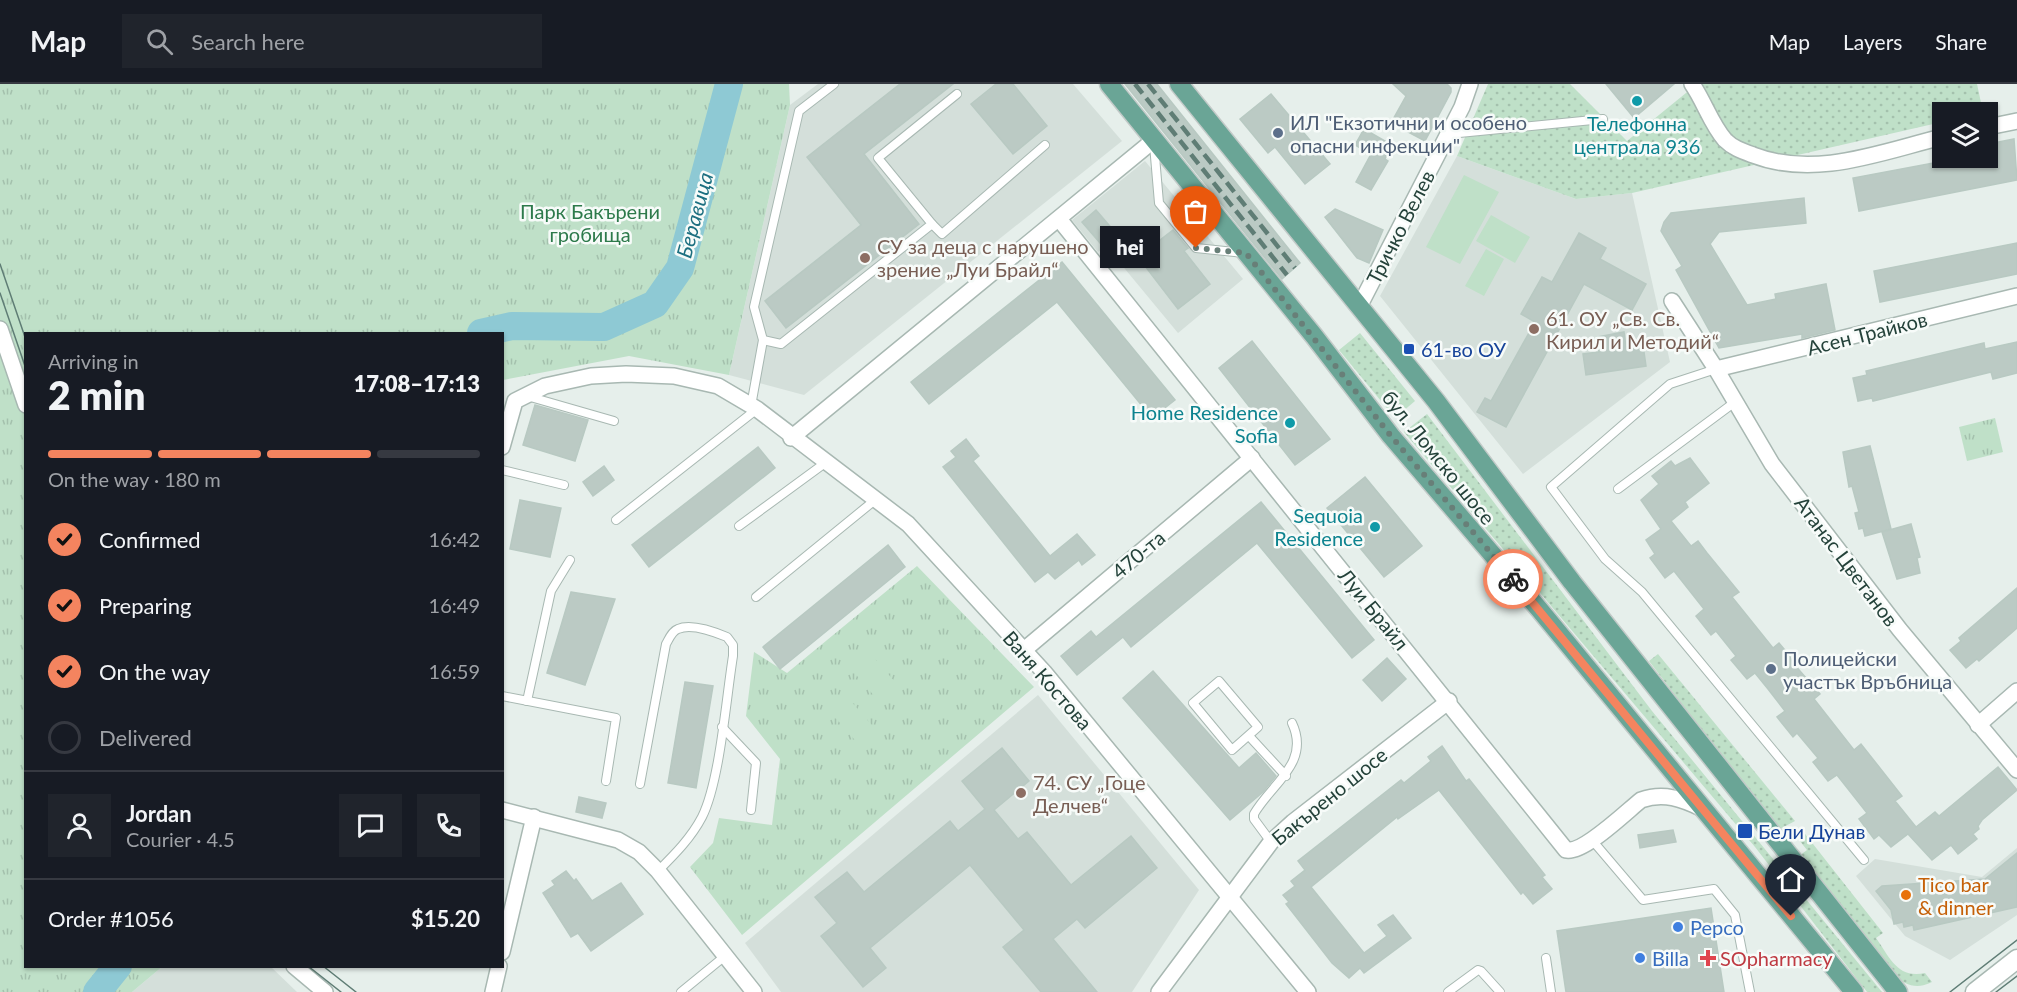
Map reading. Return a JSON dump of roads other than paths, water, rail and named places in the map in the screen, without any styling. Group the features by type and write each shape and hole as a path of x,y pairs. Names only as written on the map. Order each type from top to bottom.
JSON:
{"main road":[{"name":"бул. Ломско шосе","path":"1109,84 1391,436 1539,609 1854,992"},
{"name":"бул. Ломско шосе","path":"1179,84 1360,305 1436,401 1572,582 1898,992"}],"street":[{"name":"Тричко Велев","path":"1360,305 1448,134 1470,84"},
{"path":"1692,84 1725,140 1734,148 1766,160 1796,166 1824,166 1932,139"},
{"path":"1998,125 2017,121"},
{"path":"791,438 1154,140"},
{"name":"Луи Брайл","path":"1059,219 1566,849 1574,850 1592,840 1641,800 1648,797 1665,796 1682,799 1703,809"},
{"name":"Асен Трайков","path":"1716,369 2017,296"},
{"name":"Атанас Цветанов","path":"1672,301 1716,369 1772,464 1900,630 2017,770"},
{"path":"0,329 24,399"},
{"name":"Ваня Костова","path":"523,395 544,386 591,376 674,376 718,386 754,407 825,464 908,524 1024,650 1229,895 1303,990"},
{"path":"504,440 515,401 523,395"},
{"name":"470-та","path":"1024,650 1252,458"},
{"path":"1978,724 2017,691"},
{"name":"Бакърено шосе","path":"1160,992 1229,895 1271,842 1293,822 1449,702"},
{"path":"504,810 618,840 639,852 658,871 754,992"},
{"path":"504,944 534,817"},
{"path":"1975,992 2017,959"},
{"path":"296,968 325,992"},
{"path":"493,992 499,968"}],"lane":[{"path":"616,520 754,407 763,340 754,307 799,111 834,84"},
{"path":"957,94 878,158 942,234 1045,145"},
{"path":"1448,134 1603,119"},
{"path":"1154,140 1160,204 1196,248 1246,253"},
{"path":"763,340 781,344 932,224"},
{"path":"1716,369 1671,384 1551,487 1605,559 1642,592 1863,860"},
{"path":"523,395 614,420"},
{"path":"1618,489 1735,402"},
{"path":"739,526 825,464"},
{"path":"504,470 564,485"},
{"path":"756,597 875,500"},
{"path":"527,701 551,591 570,560"},
{"path":"640,784 666,644 678,628 718,633 727,637 733,645 713,781 703,816 684,845 658,871"},
{"path":"1217,682 1221,682 1257,726 1249,736 1234,749 1230,749 1193,703 1217,682"},
{"path":"504,696 616,718 606,781"},
{"path":"1271,842 1254,819 1254,814 1286,776 1297,751 1297,734 1292,723"},
{"path":"722,727 756,763 751,810"},
{"path":"1249,736 1286,776"},
{"path":"1592,840 1644,900 1714,889 1735,915 1750,992"},
{"path":"681,992 725,956"},
{"path":"1546,958 1551,992"},
{"path":"1448,992 1478,970 1500,992"}],"waterway":[{"name":"Беравица","path":"485,332 512,326 604,327 655,304 680,268 729,84"},
{"name":"Беравица","path":"97,992 116,968"}],"tram line":[{"path":"0,264 24,334"},
{"path":"0,293 24,363"},
{"path":"1950,992 2017,940"},
{"path":"311,968 341,992"},
{"path":"326,968 356,992"},
{"path":"1996,992 2017,976"}],"railway":[{"path":"1135,84 1287,275"},
{"path":"1148,84 1295,268"}],"place":[{"name":"Телефонна централа 936","path":"1637,101"},
{"name":"ИЛ \"Екзотични и особено опасни инфекции\"","path":"1278,133"},
{"name":"hei","path":"1196,248"},
{"name":"СУ за деца с нарушено зрение „Луи Брайл“","path":"865,258"},
{"name":"61. ОУ „Св. Св. Кирил и Методий“","path":"1534,329"},
{"name":"61-во ОУ","path":"1409,349"},
{"name":"Home Residence Sofia","path":"1290,423"},
{"name":"Sequoia Residence","path":"1375,527"},
{"name":"Полицейски участък Връбница","path":"1771,669"},
{"name":"74. СУ „Гоце Делчев“","path":"1021,793"},
{"name":"Бели Дунав","path":"1745,831"},
{"name":"Tico bar & dinner","path":"1906,895"},
{"name":"Pepco","path":"1678,927"},
{"name":"Billa","path":"1640,958"},
{"name":"SOpharmacy","path":"1708,958"}],"park label":[{"name":"Парк Бакърени гробища","path":"590,222"}]}
